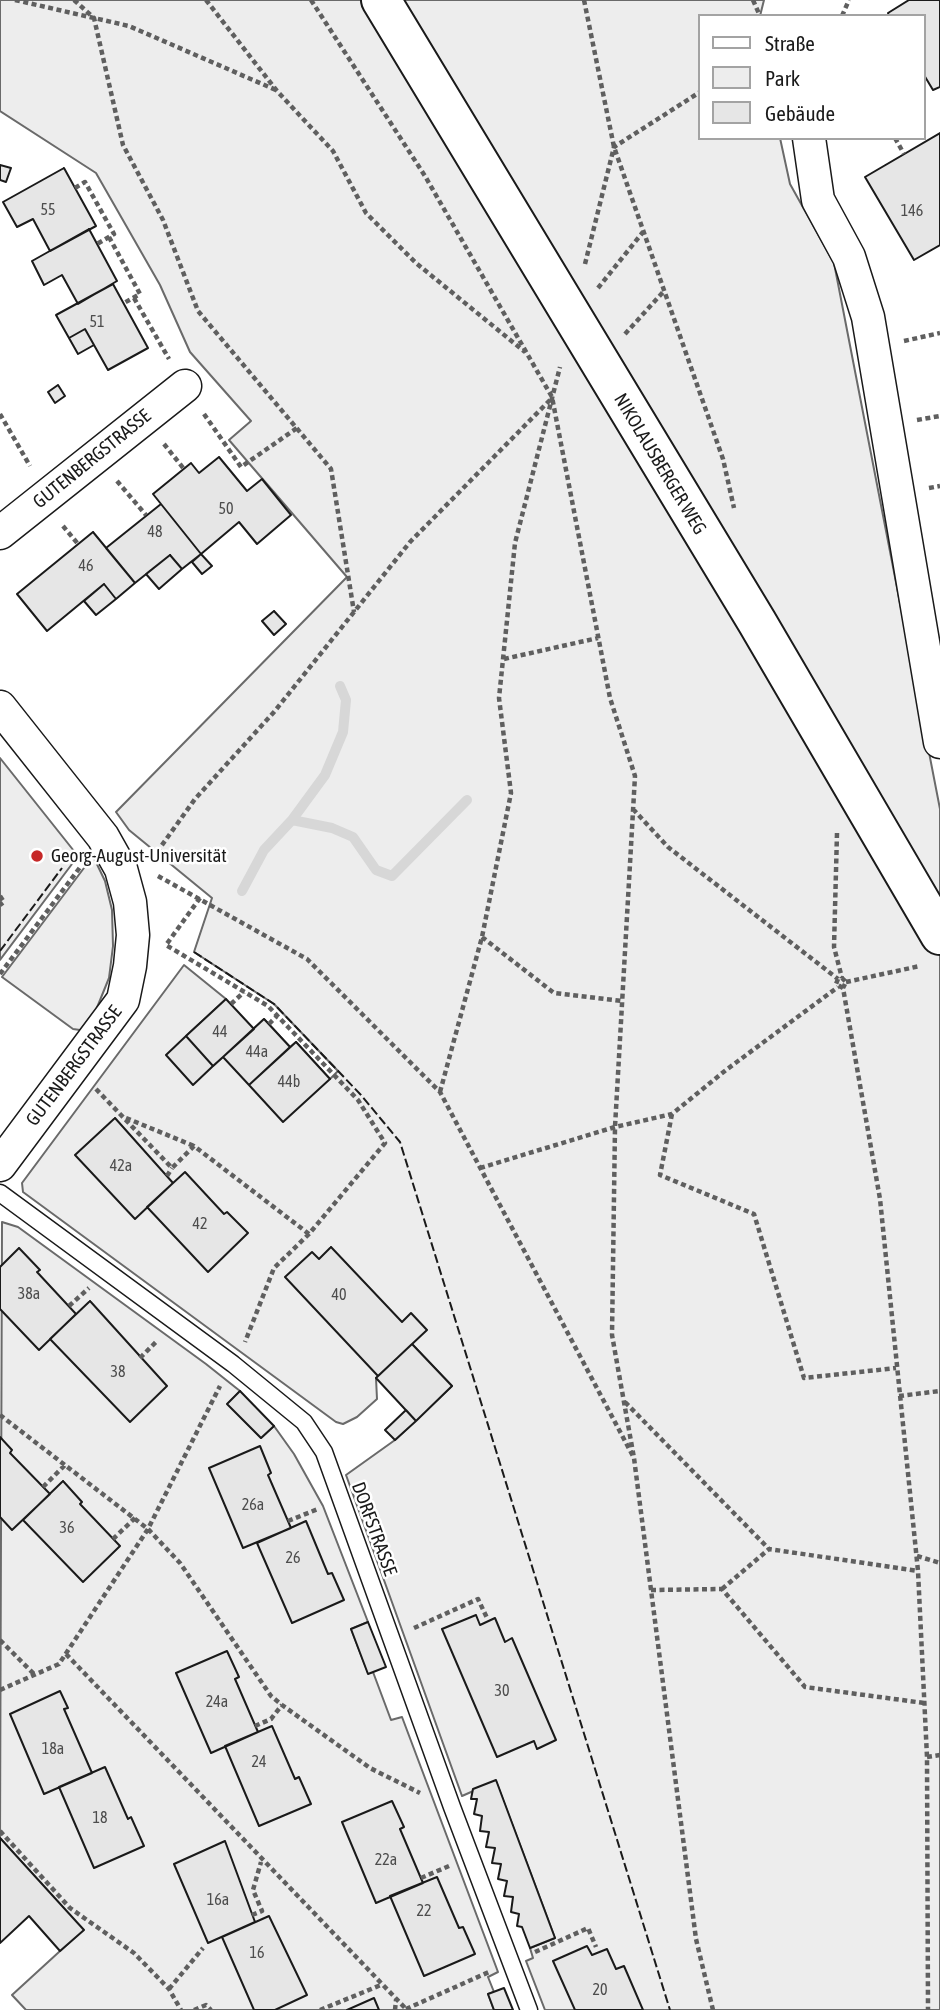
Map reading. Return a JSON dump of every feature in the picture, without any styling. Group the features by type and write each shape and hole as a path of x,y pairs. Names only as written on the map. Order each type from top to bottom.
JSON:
{"street":[{"name":"NIKOLAUSBERGER WEG","path":"381,0 757,622 936,939"},
{"path":"809,140 818,200 849,257 868,317 940,743"},
{"name":"GUTENBERGSTRASSE","path":"0,533 185,386"},
{"name":"GUTENBERGSTRASSE","path":"0,707 103,837 133,869 130,902 133,935 123,1000 0,1165"}],"lane":[{"name":"DORFSTRASSE","path":"0,1193 233,1364 303,1422 324,1452 452,1807 529,2010"}],"path":[{"path":"15,0 129,26 277,91"},
{"path":"74,0 94,18 123,145 163,220 198,311 331,469 354,612"},
{"path":"206,0 277,91 333,151 366,213 416,263 529,356"},
{"path":"312,0 425,176 552,397 610,698 635,776 615,1127 612,1335 634,1458 696,1939 713,2010"},
{"path":"584,0 614,147 723,459 735,513"},
{"path":"585,266 614,147 698,93"},
{"path":"896,140 904,154"},
{"path":"75,188 85,182 114,234 97,244"},
{"path":"109,237 140,294 124,303"},
{"path":"599,362 664,291"},
{"path":"134,298 185,386"},
{"path":"552,397 410,542 274,712 133,869 200,898 307,959 440,1092 634,1458"},
{"path":"440,1092 482,937 511,793 499,698 515,543 552,397"},
{"path":"227,446 241,467 297,428"},
{"path":"97,456 146,516"},
{"path":"504,659 598,638"},
{"path":"633,809 668,847 841,983"},
{"path":"837,821 834,947 880,1199 917,1556 927,1757 928,2010"},
{"path":"0,974 103,837"},
{"path":"0,896 4,902 0,905"},
{"path":"0,1690 60,1664 148,1529 233,1364 274,1268 310,1234 385,1143 358,1101 313,1057 268,1006 166,945 200,898"},
{"path":"482,937 554,993 622,1001"},
{"path":"480,1168 615,1127 672,1114 841,983 936,939"},
{"path":"231,1004 244,992"},
{"path":"269,1024 277,1016"},
{"path":"80,1058 90,1084 172,1168"},
{"path":"672,1114 660,1175 754,1214 804,1378 896,1368"},
{"path":"122,1116 194,1146 310,1234"},
{"path":"167,1177 172,1168 194,1146"},
{"path":"899,1396 940,1391"},
{"path":"624,1402 769,1549 918,1571"},
{"path":"0,1415 67,1463 148,1529 180,1563 271,1696 282,1706 370,1768 452,1807"},
{"path":"43,1487 67,1463"},
{"path":"113,1539 135,1518"},
{"path":"651,1590 722,1588 769,1549"},
{"path":"917,1556 940,1563"},
{"path":"722,1588 805,1687 925,1703"},
{"path":"408,1630 478,1599 487,1618"},
{"path":"0,1640 35,1675"},
{"path":"66,1654 261,1861 407,2010 481,1976"},
{"path":"255,1726 271,1719 282,1706"},
{"path":"927,1757 940,1755"},
{"path":"0,1831 71,1908 134,1953 169,1989 181,2010"},
{"path":"252,1915 262,1911 253,1890 261,1861"},
{"path":"421,1878 450,1866"},
{"path":"531,1954 588,1928 596,1947"},
{"path":"169,1989 204,1948"},
{"path":"320,2010 381,1985"},
{"path":"395,2010 396,1999"},
{"path":"194,2010 206,2005 211,2010"}],"green space":[{"path":"0,0 764,0 760,14 698,14 698,140 780,140 790,184 834,263 940,809 940,2010 545,2010 526,1961 533,1958 530,1948 555,1938 496,1781 462,1796 346,1475 395,1440 452,1386 412,1344 376,1378 377,1399 357,1417 343,1424 336,1422 23,1192 22,1183 184,965 226,999 186,1036 213,1066 264,1019 290,1047 296,1042 330,1079 338,1071 274,1004 194,952 212,898 129,830 116,812 347,577 229,440 251,421 190,352 160,285 96,173 0,111"},
{"name":"Georg-August-Universität","path":"0,758 74,851 75,860 0,960"},
{"path":"93,856 105,881 112,910 113,946 109,978 96,1010 80,1030 73,1029 2,977"},
{"path":"2,1222 18,1227 240,1391 228,1404 261,1438 274,1426 294,1454 323,1506 368,1622 351,1629 368,1673 373,1672 391,1720 402,1717 498,1972 488,1977 494,1992 488,1994 494,2010 26,2010 12,1995 83,1930 0,1838"}],"building":[{"path":"909,0 940,0 940,87 933,90 926,78 926,14 888,13"},
{"path":"940,133 940,245 914,260 865,177"},
{"path":"0,165 11,168 6,182 0,180"},
{"path":"64,168 96,226 50,251 33,219 17,227 3,202"},
{"path":"89,229 117,281 78,304 62,275 44,285 32,261"},
{"path":"113,284 148,348 108,370 85,329 69,338 56,315"},
{"path":"85,329 94,345 78,354 69,338"},
{"path":"58,385 65,396 55,403 48,392"},
{"path":"219,457 247,491 262,479 291,515 257,544 239,522 201,554 153,494 191,463 199,473"},
{"path":"161,504 201,554 182,569 170,555 135,583 106,548"},
{"path":"93,532 135,583 116,599 104,584 47,631 17,594"},
{"path":"201,554 212,566 202,574 192,562"},
{"path":"170,555 182,569 159,589 146,574"},
{"path":"104,584 116,599 96,615 84,601"},
{"path":"274,611 286,624 274,635 262,621"},
{"path":"226,999 254,1029 213,1066 186,1036"},
{"path":"264,1019 290,1047 249,1085 223,1057"},
{"path":"186,1036 213,1066 193,1085 166,1055"},
{"path":"296,1042 330,1079 283,1122 249,1085"},
{"path":"115,1118 173,1183 135,1219 75,1155"},
{"path":"185,1172 224,1214 227,1212 248,1233 208,1272 147,1207"},
{"path":"331,1247 402,1322 411,1313 427,1330 378,1376 285,1277 312,1252 319,1259"},
{"path":"19,1248 76,1314 39,1350 0,1309 0,1267"},
{"path":"90,1301 167,1386 130,1422 50,1339"},
{"path":"412,1344 452,1386 416,1421 376,1378"},
{"path":"240,1391 274,1426 261,1438 227,1404"},
{"path":"406,1410 416,1421 395,1440 385,1430"},
{"path":"0,1437 12,1450 10,1453 50,1494 12,1530 0,1517"},
{"path":"260,1446 271,1473 268,1475 291,1528 243,1548 209,1468"},
{"path":"63,1481 82,1502 80,1504 120,1546 83,1582 23,1520"},
{"path":"306,1521 328,1574 332,1573 344,1600 292,1623 257,1543"},
{"path":"476,1615 480,1625 495,1618 505,1642 512,1638 556,1740 537,1749 534,1741 497,1757 442,1629"},
{"path":"368,1622 386,1667 368,1674 351,1629"},
{"path":"227,1651 239,1677 235,1679 258,1732 211,1753 176,1673"},
{"path":"60,1691 68,1708 64,1709 92,1773 44,1794 10,1714"},
{"path":"272,1726 295,1779 299,1777 311,1804 259,1826 225,1746"},
{"path":"105,1767 128,1819 131,1817 144,1846 94,1868 59,1787"},
{"path":"496,1780 555,1938 530,1948 522,1927 517,1926 519,1914 511,1912 513,1897 504,1896 507,1881 498,1879 501,1864 492,1863 495,1848 486,1847 489,1832 480,1831 482,1816 474,1814 477,1799 471,1799 473,1789"},
{"path":"392,1801 404,1827 400,1829 423,1883 376,1903 342,1822"},
{"path":"0,1838 84,1930 60,1951 29,1916 0,1943"},
{"path":"225,1841 255,1922 208,1943 174,1864"},
{"path":"437,1877 459,1928 463,1927 475,1954 424,1976 390,1896"},
{"path":"269,1916 307,1995 275,2010 254,2010 222,1937"},
{"path":"587,1946 592,1955 607,1949 616,1969 624,1966 643,2010 575,2010 553,1961"},
{"path":"504,1988 513,2010 494,2010 488,1994"},
{"path":"374,1998 379,2010 347,2010"}],"waterway":[{"path":"242,891 264,850 292,820 325,775 343,732 346,700 340,686"},
{"path":"292,820 332,828 353,837 376,870 392,876 467,800"}],"fence":[{"path":"0,951 62,868"},
{"path":"194,952 274,1004 361,1095 400,1142 670,2010"}],"place":[{"name":"Georg-August-Universität","path":"37,856"}]}
